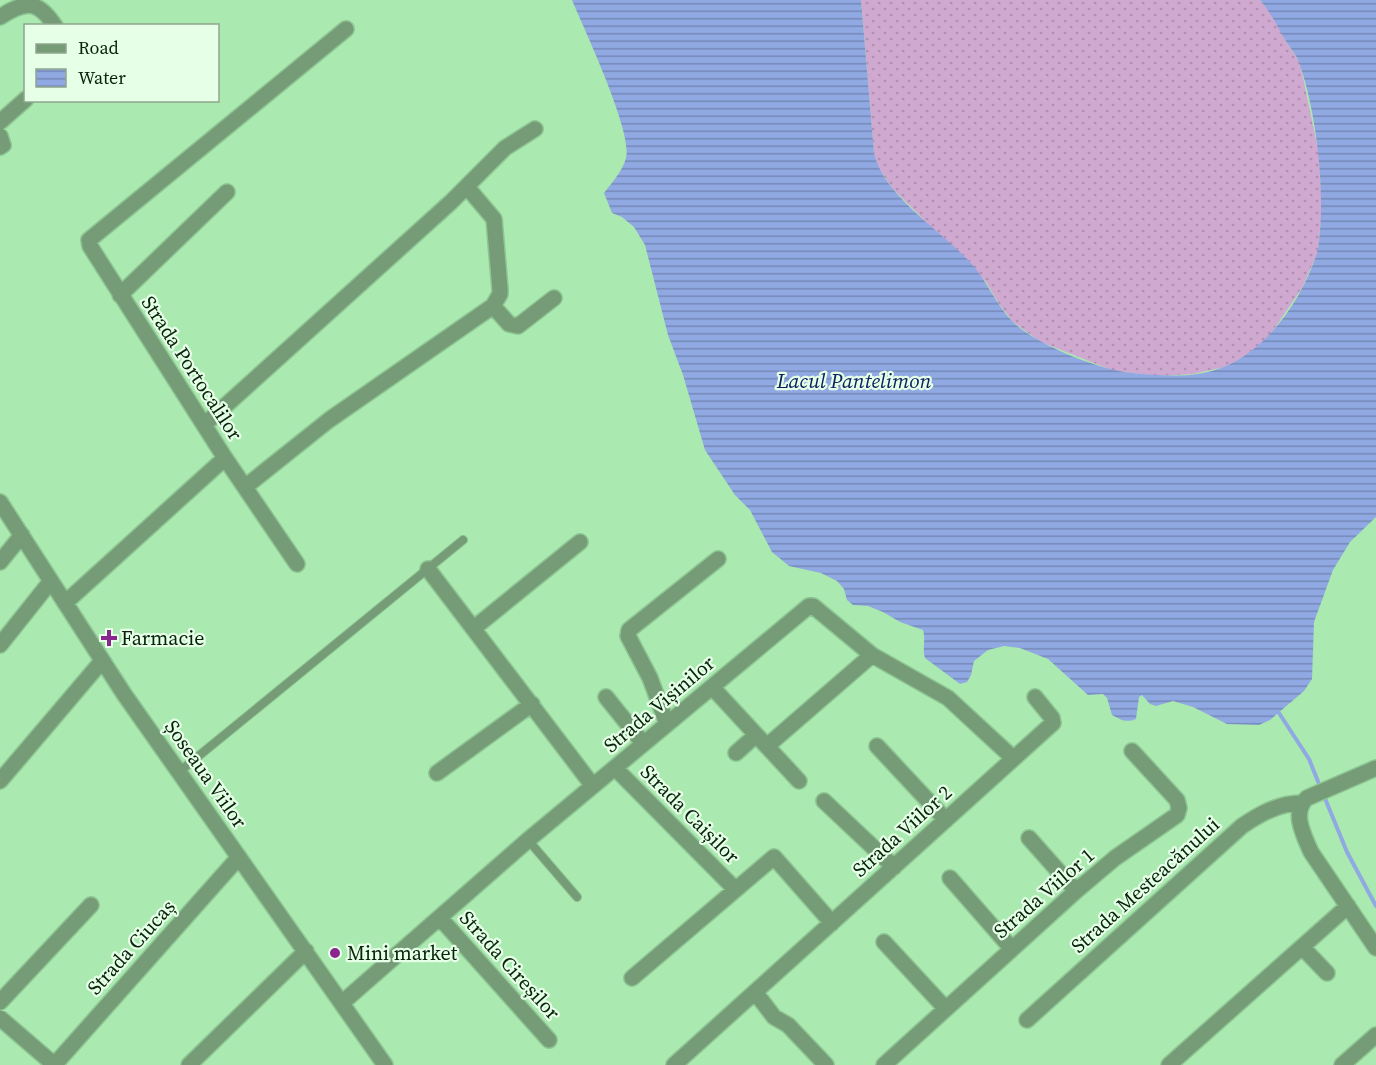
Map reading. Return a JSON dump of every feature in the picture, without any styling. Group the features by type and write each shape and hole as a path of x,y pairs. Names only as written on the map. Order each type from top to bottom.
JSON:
{"street":[{"path":"0,17 22,0 33,0 41,4 50,14 54,24"},
{"name":"Strada Portocalilor","path":"65,603 225,458 90,246 89,240 346,29"},
{"path":"0,122 24,101"},
{"path":"204,425 467,187 505,148 535,129"},
{"path":"245,488 329,420 493,306 500,290 496,226 490,213 467,187"},
{"path":"120,294 227,192"},
{"path":"493,306 509,324 518,326 554,298"},
{"path":"225,458 297,564"},
{"name":"Șoseaua Viilor","path":"0,502 102,661 385,1065"},
{"path":"0,562 22,535"},
{"path":"474,628 580,542"},
{"path":"667,724 650,678 628,636 629,630 718,558"},
{"path":"428,569 593,786"},
{"path":"0,645 51,581"},
{"name":"Strada Vișinilor","path":"343,1002 528,840 809,606 813,606 872,656 948,698 1013,758"},
{"path":"767,746 872,656"},
{"path":"0,782 102,661"},
{"path":"712,687 800,781"},
{"name":"Strada Viilor 2","path":"674,1065 1053,723 1052,718 1035,697"},
{"path":"606,698 643,743"},
{"path":"437,773 532,704"},
{"path":"736,753 756,735"},
{"path":"877,746 946,820"},
{"name":"Strada Viilor 1","path":"884,1065 1076,891 1115,858 1178,813 1179,804 1174,796 1132,751"},
{"name":"Strada Caișilor","path":"615,768 735,889"},
{"name":"Strada Mesteacănului","path":"1027,1020 1242,826 1270,810 1304,800 1376,768"},
{"path":"1304,800 1299,816 1304,837 1315,858 1376,948"},
{"path":"824,801 894,867"},
{"path":"1029,838 1076,891"},
{"name":"Strada Ciucaș","path":"54,1064 239,857"},
{"name":"Strada Caișilor","path":"632,978 774,857 832,923"},
{"path":"950,878 1012,949"},
{"path":"0,1002 91,905"},
{"path":"1173,1064 1348,906"},
{"name":"Strada Cireșilor","path":"440,918 549,1040"},
{"path":"884,942 946,1009"},
{"path":"1302,947 1327,973"},
{"path":"189,1065 306,951"},
{"path":"755,992 774,1017 788,1025 826,1065"},
{"path":"2,1024 54,1064"},
{"path":"1342,1065 1376,1035"}],"lane":[{"path":"179,772 463,540"},
{"path":"528,840 577,897"}],"shaded area":[{"path":"861,0 1260,0 1272,14 1300,63 1319,154 1322,208 1318,252 1302,288 1268,338 1251,353 1225,367 1193,374 1158,376 1114,371 1041,342 1013,322 986,282 892,188 878,167 874,153"}],"water":[{"name":"Lacul Pantelimon","path":"572,0 861,0 874,153 880,169 900,197 968,260 1007,315 1024,331 1070,355 1103,367 1132,373 1168,376 1192,375 1215,370 1257,347 1283,319 1294,303 1311,270 1318,250 1321,211 1320,169 1306,84 1299,61 1260,0 1376,0 1376,517 1350,542 1333,570 1314,622 1312,679 1304,691 1270,720 1259,725 1227,724 1193,707 1173,701 1156,706 1150,704 1142,695 1139,697 1136,719 1126,721 1112,715 1107,698 1103,694 1088,695 1048,659 1020,648 1004,646 988,650 974,661 967,682 960,684 925,658 923,630 900,622 868,606 853,605 847,600 844,589 837,581 821,573 789,566 772,552 750,510 735,495 705,450 683,375 668,335 645,245 634,227 622,217 612,213 604,193 622,167 626,158 626,145 615,104"}],"waterway":[{"path":"1279,713 1309,759 1321,789"},
{"path":"1324,796 1347,852 1376,906"}],"place":[{"name":"Farmacie","path":"109,638"},
{"name":"Mini market","path":"335,953"}]}
